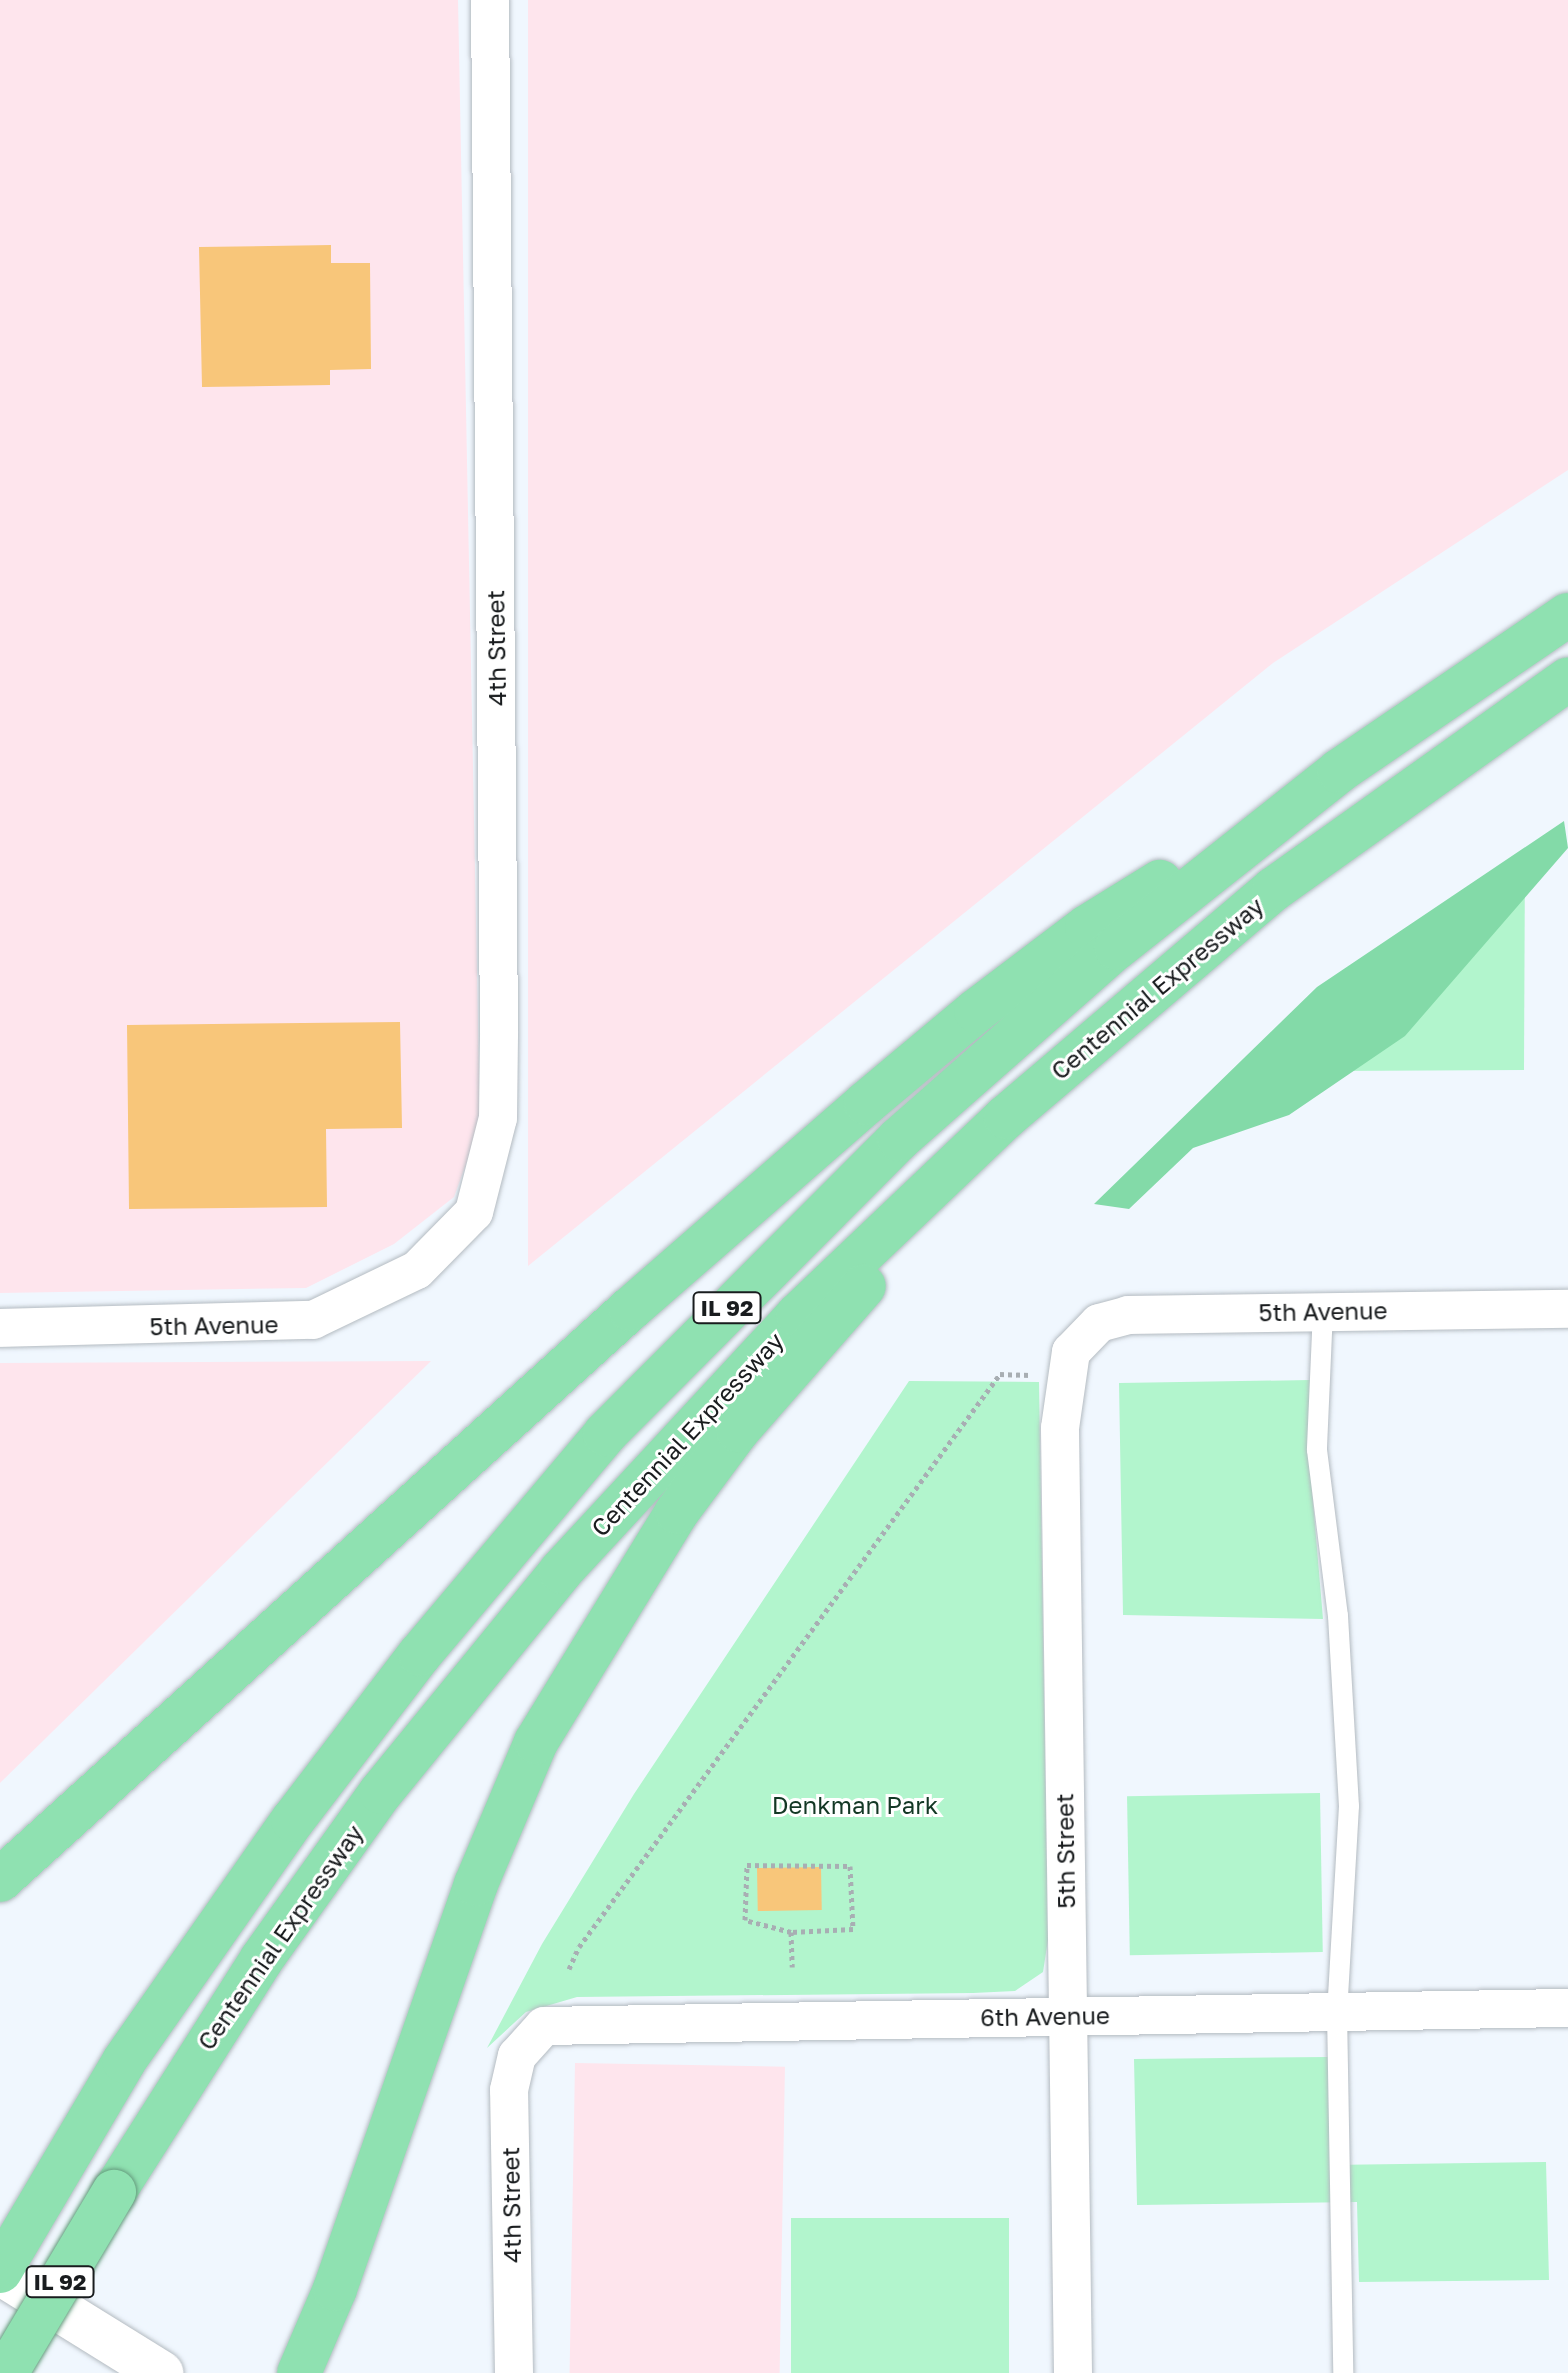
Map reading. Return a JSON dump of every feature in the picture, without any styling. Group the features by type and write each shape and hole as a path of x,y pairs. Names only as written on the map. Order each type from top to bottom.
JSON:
{"highway":[{"name":"IL 92","path":"0,2272 124,2061 293,1820 420,1654 605,1434 899,1139 1116,948 1339,771 1568,615"},
{"name":"Centennial Expressway","path":"6,2373 172,2094 381,1792 541,1595 798,1315 1006,1117 1274,889 1568,679"},
{"path":"0,1880 630,1309 976,1011 1087,927 1339,771"},
{"path":"299,2373 335,2289 476,1884 536,1742 677,1512 738,1430 1006,1117"}],"street":[{"name":"4th Street","path":"417,1270 474,1212 498,1118 490,0"},
{"name":"5th Avenue","path":"0,1328 313,1320 417,1270"},
{"name":"5th Avenue","path":"1083,1334 1099,1323 1128,1315 1568,1309"},
{"name":"5th Street","path":"1073,2373 1063,1379 1071,1352 1083,1334"},
{"name":"6th Avenue","path":"527,2041 544,2026 564,2022 1568,2008"},
{"name":"4th Street","path":"514,2373 509,2090 517,2056 527,2041"},
{"path":"0,2272 161,2373"}],"lane":[{"path":"1323,1310 1317,1450 1338,1616 1349,1806 1337,2012 1343,2373"}],"path":[{"path":"569,1969 579,1947 1000,1374 1063,1379"},
{"path":"747,1865 850,1866 853,1929 791,1932 745,1920 747,1865"},
{"path":"791,1932 792,1967"}],"shaded area":[{"path":"0,0 458,0 480,1126 454,1197 394,1244 306,1288 0,1293"},
{"path":"528,0 1568,0 1568,470 1273,663 528,1266"},
{"path":"431,1361 0,1783 0,1363"},
{"path":"575,2063 785,2067 780,2373 570,2373"}],"green space":[{"path":"1564,821 1568,848 1405,1036 1289,1115 1193,1148 1129,1209 1094,1204 1317,987"},
{"path":"1525,852 1524,1070 1332,1071"},
{"path":"1310,1380 1309,1454 1323,1619 1123,1615 1119,1383"},
{"name":"Denkman Park","path":"909,1381 1039,1382 1048,1940 1043,1972 1015,1991 577,1997 526,2012 487,2048 542,1944 634,1794"},
{"path":"1320,1793 1323,1952 1130,1955 1127,1796"},
{"path":"1328,2057 1330,2165 1546,2162 1549,2280 1359,2282 1357,2202 1137,2205 1134,2059"},
{"path":"791,2218 1009,2218 1009,2373 791,2373"}],"building":[{"path":"331,245 331,263 370,263 371,369 330,370 330,385 202,387 199,247"},
{"path":"400,1022 402,1128 326,1129 327,1207 129,1209 127,1025"},
{"path":"821,1867 822,1910 758,1911 757,1868"}]}
